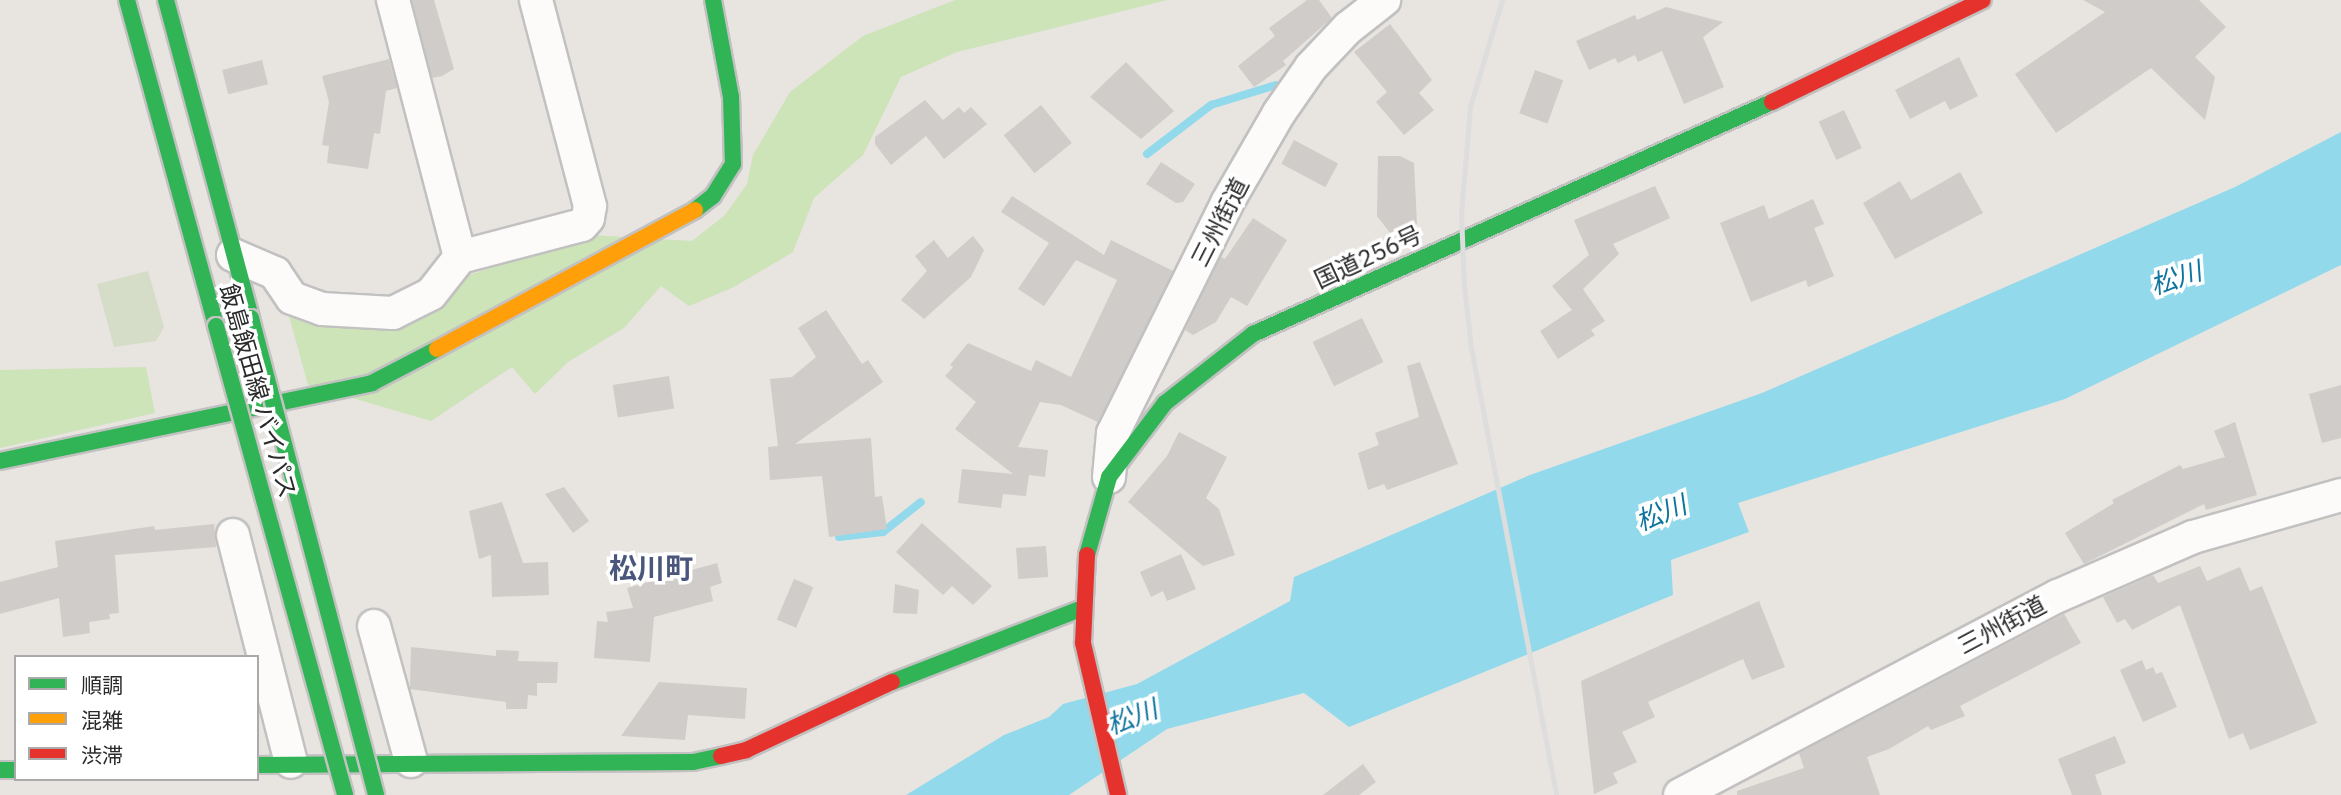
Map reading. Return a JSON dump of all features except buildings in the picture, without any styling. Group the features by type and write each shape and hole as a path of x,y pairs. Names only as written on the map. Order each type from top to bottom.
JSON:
{"main road":[{"name":"飯島飯田線 バイパス","path":"127,0 345,795"},
{"name":"飯島飯田線 バイパス","path":"166,0 376,795"},
{"path":"0,461 166,430 372,383 680,221 713,195 733,164 731,97 713,0"},
{"name":"国道256号","path":"1118,795 1083,643 1080,609 1090,534 1109,477 1165,403 1253,334 1849,68 1983,0"},
{"path":"259,765 411,761 693,762 746,750 937,661 1080,609"}],"street":[{"path":"393,0 460,257"},
{"path":"233,255 275,273 292,298 322,309 393,313 431,294 460,257 582,225 588,218 590,206 536,0"},
{"name":"三州街道","path":"1109,477 1113,433 1227,203 1272,124 1311,67 1348,28 1384,0"},
{"name":"三州街道","path":"1681,795 2070,590 2193,537 2341,495"},
{"path":"233,535 291,762"},
{"path":"374,626 411,761"}],"green space":[{"path":"955,0 1167,0 957,52 901,77 863,155 814,198 793,252 734,287 689,306 661,286 624,328 568,362 535,394 512,367 431,421 308,385 289,316 368,329 426,316 469,275 590,235 692,241 725,215 747,184 753,155 790,92 863,36"},
{"path":"148,271 164,327 156,341 114,347 97,284"},
{"path":"146,367 155,413 0,448 0,370"}],"water":[{"name":"松川","path":"2341,132 2341,265 2065,399 1738,503 1749,532 1671,560 1673,595 1349,727 1304,693 1167,729 1069,795 906,795 1004,735 1049,717 1063,704 1137,684 1290,601 1294,577 1530,475 1762,393 2235,187"}],"waterway":[{"path":"1147,154 1211,105 1276,85"},
{"path":"839,537 883,532 921,502"}],"railway":[{"path":"1502,0 1470,107 1461,214 1464,287 1471,348 1556,795"}],"traffic: fast":[{"path":"127,0 216,326"},
{"path":"166,0 251,318"},
{"path":"695,210 713,196 733,164 731,97 713,0"},
{"path":"1087,555 1109,477 1165,403 1253,334 1772,102"},
{"path":"251,318 376,795"},
{"path":"216,326 345,795"},
{"path":"0,461 372,383 437,349"},
{"path":"892,682 1080,609"},
{"path":"259,765 693,762 721,756"},
{"path":"0,770 14,770"}],"traffic: slow":[{"path":"437,349 695,210"}],"traffic: jam":[{"path":"1772,102 1983,0"},
{"path":"1087,555 1083,643 1118,795"},
{"path":"721,756 746,750 892,682"}],"district":[{"name":"松川町","path":"651,568"}]}
